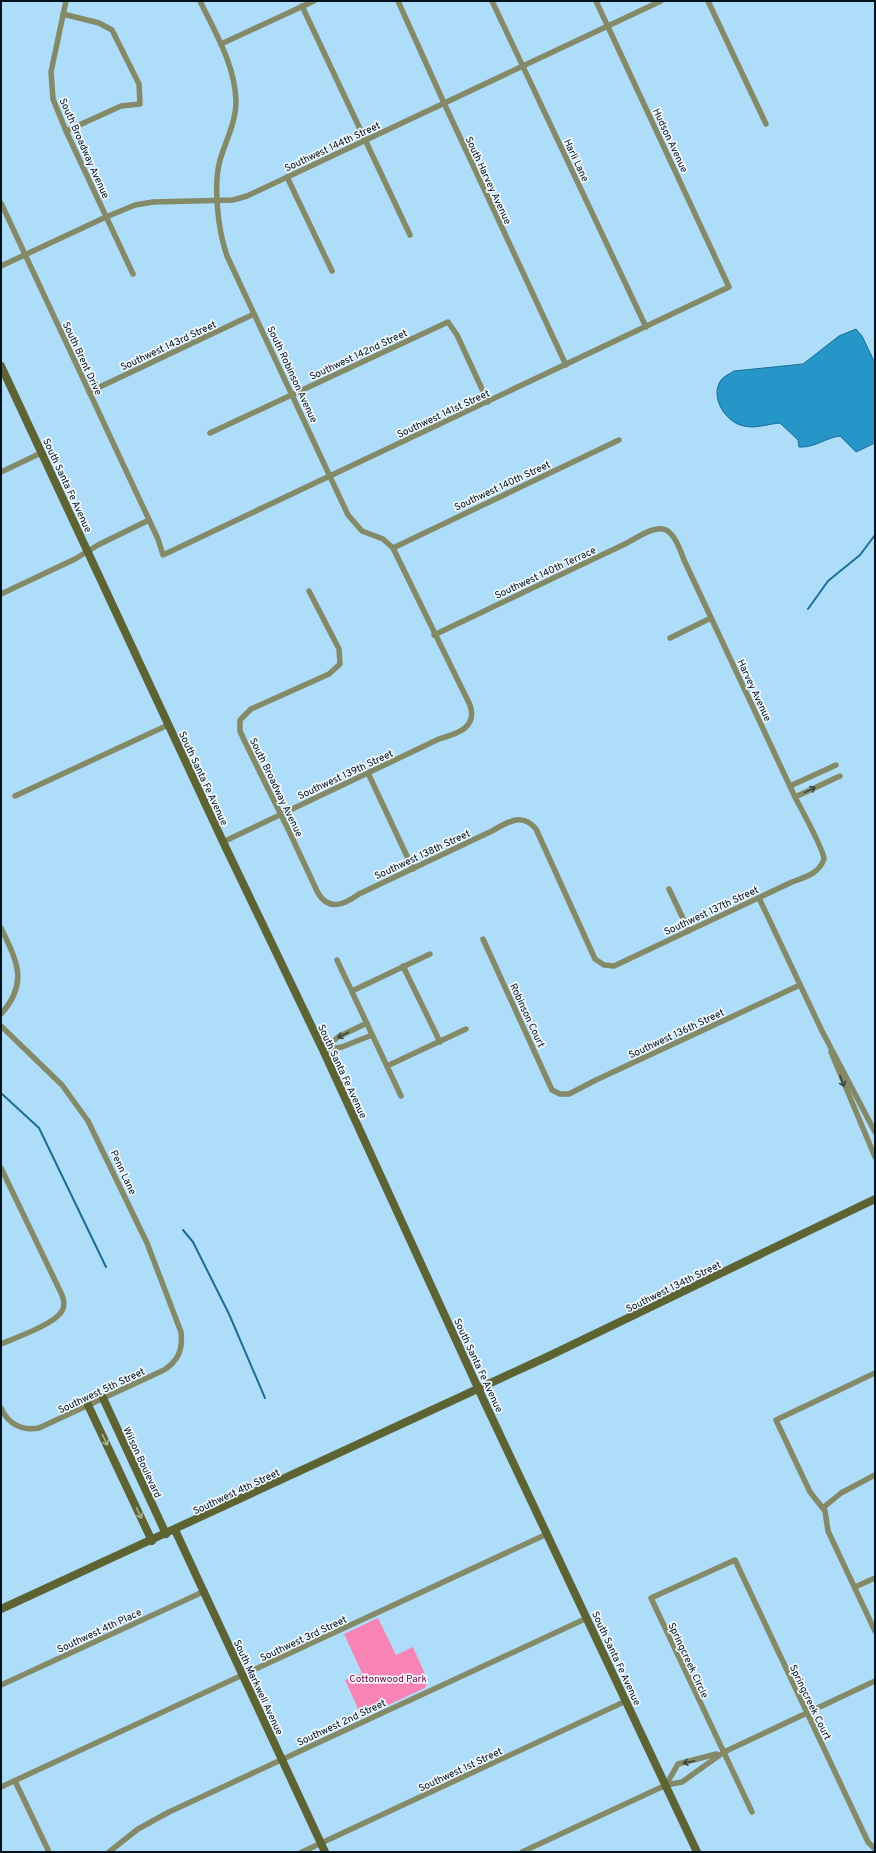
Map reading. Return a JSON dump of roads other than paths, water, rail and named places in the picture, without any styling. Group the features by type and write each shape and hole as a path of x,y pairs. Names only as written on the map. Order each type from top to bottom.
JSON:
{"main road":[{"name":"South Santa Fe Avenue","path":"1,368 223,842 323,1050 478,1389 697,1852"},
{"name":"Southwest 134th Street","path":"478,1389 875,1199"},
{"name":"Southwest 4th Street","path":"1,1609 152,1541 478,1389"},
{"name":"Wilson Boulevard","path":"103,1398 166,1534"},
{"path":"88,1405 152,1541"},
{"name":"South Markwell Avenue","path":"175,1530 205,1591 242,1676 325,1852"}],"street":[{"name":"South Broadway Avenue","path":"66,1 53,58 50,82 53,99 66,131 133,274"},
{"name":"South Robinson Avenue","path":"200,1 221,44 233,80 236,102 233,123 220,161 218,180 220,231 225,248 254,314 348,515 358,528 366,533 383,539 393,548"},
{"path":"221,44 314,1"},
{"name":"South Harvey Avenue","path":"398,1 566,365"},
{"name":"Harli Lane","path":"492,1 646,327"},
{"name":"Hudson Avenue","path":"596,1 729,287"},
{"name":"Southwest 144th Street","path":"1,266 125,208 153,202 240,199 661,1"},
{"path":"708,1 766,124"},
{"path":"302,6 410,235"},
{"path":"63,14 100,23 112,30 139,84 140,104 121,106 66,131"},
{"path":"287,177 332,271"},
{"name":"South Brent Drive","path":"1,203 149,520 163,555"},
{"name":"Southwest 141st Street","path":"163,555 729,287"},
{"name":"Southwest 143rd Street","path":"89,392 254,314"},
{"name":"Southwest 142nd Street","path":"210,433 448,322 457,335 488,402"},
{"name":"Southwest 140th Street","path":"393,548 619,440"},
{"path":"1,472 41,453"},
{"path":"1,594 74,560 104,542 149,520"},
{"name":"Harvey Avenue","path":"663,529 671,532 677,541 684,560 811,831 821,846 824,855 823,863"},
{"name":"Southwest 140th Terrace","path":"434,635 627,543 647,530 663,529"},
{"path":"393,548 434,635"},
{"name":"South Broadway Avenue","path":"309,591 339,649 340,664 329,674 251,709 240,720 243,737 318,893 321,899 329,904"},
{"path":"670,638 711,618"},
{"name":"Southwest 139th Street","path":"223,842 439,740 460,733 466,729 471,721 470,706 434,635"},
{"path":"15,796 168,725"},
{"path":"790,786 836,765"},
{"path":"821,772 826,783"},
{"path":"368,774 413,869"},
{"path":"795,797 840,776"},
{"name":"Southwest 138th Street","path":"329,904 340,905 345,903 359,894 492,831 508,821 523,819 532,824 536,829 584,932 592,953 596,959 604,965"},
{"name":"Southwest 137th Street","path":"604,965 614,966 622,964 816,872 823,863"},
{"path":"669,889 689,931"},
{"path":"759,898 822,1031 875,1132"},
{"path":"1,928 15,959 18,974 16,990 1,1014"},
{"name":"Robinson Court","path":"483,940 540,1062 549,1086 560,1094"},
{"path":"352,991 430,954"},
{"path":"337,960 401,1096"},
{"path":"403,966 440,1042"},
{"name":"Southwest 136th Street","path":"560,1094 574,1093 596,1080 800,985"},
{"path":"323,1050 338,1038 367,1023"},
{"name":"Penn Lane","path":"1,1026 62,1085 88,1121 151,1253 181,1332 182,1342 180,1354"},
{"path":"387,1066 466,1029"},
{"path":"822,1031 844,1088 875,1157"},
{"path":"323,1050 342,1047 372,1035"},
{"path":"1,1168 62,1295 64,1307 62,1311 50,1321 1,1344"},
{"name":"Southwest 5th Street","path":"1,1408 7,1418 22,1428 39,1428 164,1370 175,1362 180,1354"},
{"path":"875,1373 776,1420 810,1492 824,1507 828,1531 875,1631"},
{"path":"824,1507 841,1493 875,1475"},
{"name":"Southwest 3rd Street","path":"1,1787 547,1534"},
{"name":"Springcreek Court","path":"735,1560 868,1842 875,1849"},
{"name":"Springcreek Circle","path":"735,1560 651,1598 752,1812"},
{"path":"855,1587 875,1578"},
{"name":"Southwest 4th Place","path":"1,1685 205,1591"},
{"name":"Southwest 2nd Street","path":"109,1852 138,1828 153,1820 587,1618"},
{"path":"666,1785 678,1764 724,1752 875,1681"},
{"name":"Southwest 1st Street","path":"302,1852 626,1701"},
{"path":"522,1852 666,1785 682,1782 724,1752"},
{"path":"15,1781 48,1852"}],"water":[{"path":"856,329 862,336 875,363 875,443 856,452 840,436 810,446 799,447 798,440 780,423 757,427 744,426 731,420 721,408 717,394 721,380 725,376 734,371 803,364 839,336"}],"waterway":[{"path":"808,609 828,581 860,555 875,535"},
{"path":"1,1093 39,1128 106,1267"},
{"path":"183,1230 193,1242 229,1314 265,1398"}],"park label":[{"name":"Cottonwood Park","path":"388,1678"}]}
